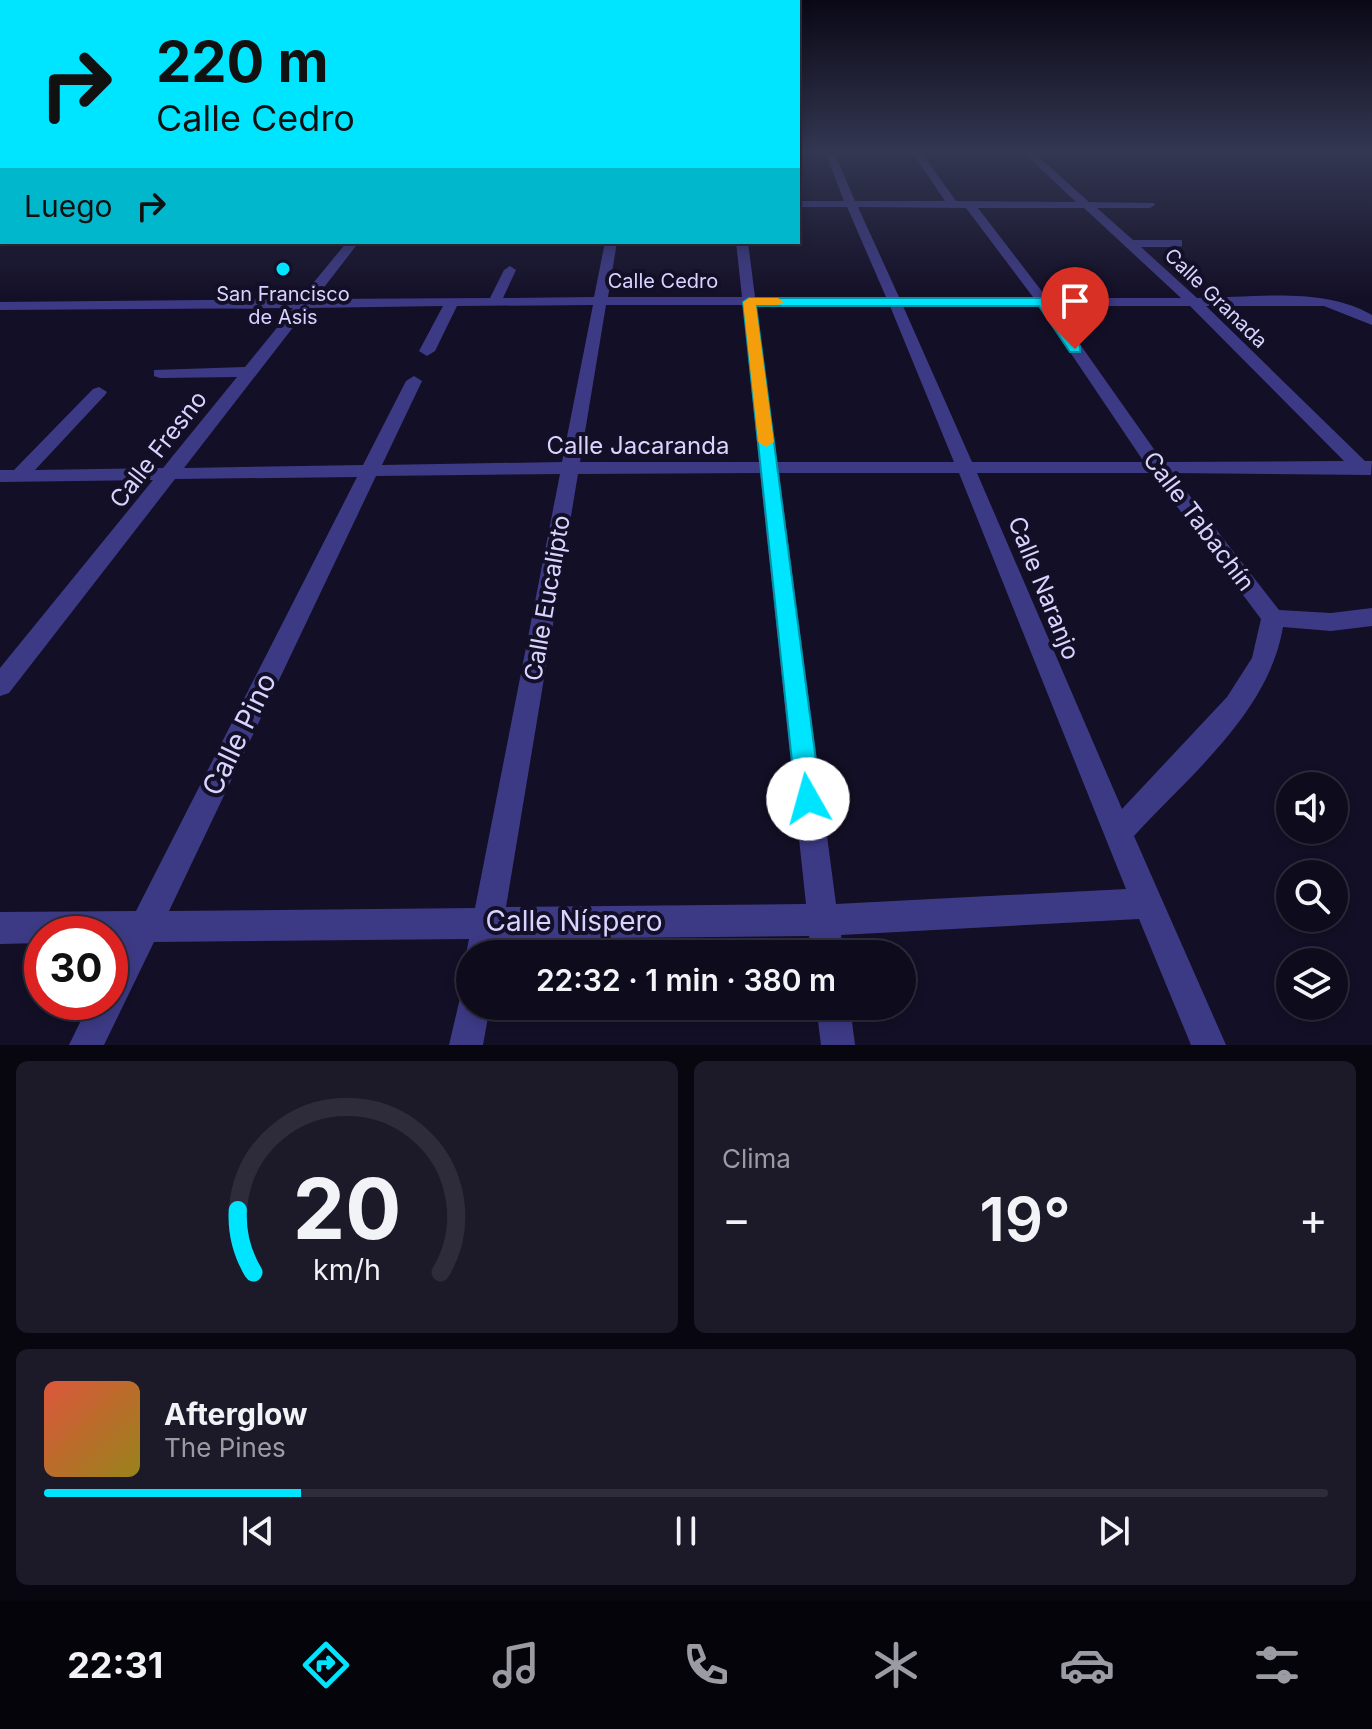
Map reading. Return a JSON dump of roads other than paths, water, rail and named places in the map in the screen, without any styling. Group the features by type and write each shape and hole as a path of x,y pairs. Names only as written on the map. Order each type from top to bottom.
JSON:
{"street":[{"name":"Calle Naranjo","path":"848,201 896,301 1117,834 1209,1045"},
{"name":"Calle Tabachín","path":"957,201 1043,302 1156,465 1273,618"},
{"name":"Calle Granada","path":"1080,201 1193,301 1368,471"},
{"path":"800,204 1150,205"},
{"path":"1129,244 1178,243"},
{"name":"Calle Fresno","path":"0,686 351,244"},
{"name":"Calle Eucalipto","path":"485,940 611,244"},
{"path":"742,244 825,940"},
{"path":"494,303 510,270"},
{"name":"Calle Cedro","path":"0,306 601,301 1325,302 1355,311 1372,321"},
{"path":"427,351 452,302"},
{"path":"160,373 249,372"},
{"name":"Calle Pino","path":"128,961 367,470 414,381"},
{"path":"9,476 99,392"},
{"name":"Calle Jacaranda","path":"9,476 571,468 1156,465 1368,471"},
{"path":"1117,834 1219,723 1244,691 1264,659 1273,618 1331,622 1372,617"},
{"name":"Calle Níspero","path":"0,928 823,920 1147,903"},
{"name":"Calle Pino","path":"86,1045 99,1020"},
{"path":"466,1045 470,1020"},
{"path":"835,1020 838,1045"}],"place":[{"name":"San Francisco de Asis","path":"283,269"}]}
